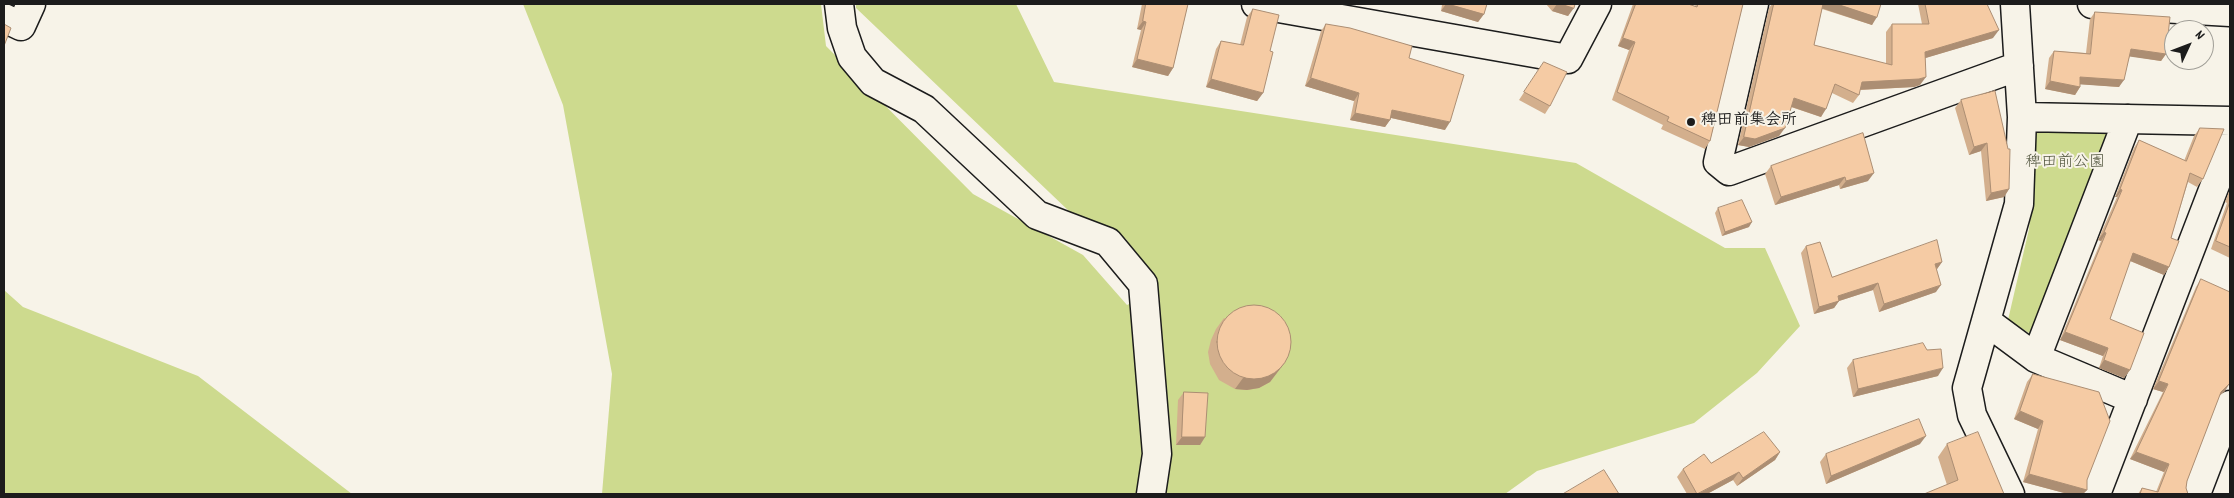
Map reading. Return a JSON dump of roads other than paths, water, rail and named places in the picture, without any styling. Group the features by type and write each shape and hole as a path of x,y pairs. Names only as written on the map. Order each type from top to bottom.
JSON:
{"street":[{"path":"4,18 21,26 31,4"},
{"path":"839,4 842,28 852,57 873,82 924,109 1037,215 1108,242 1143,284 1158,454 1150,494"},
{"path":"1256,4 1568,59 1597,4"},
{"path":"1754,4 1718,162 1729,171 2019,66"},
{"path":"2010,494 1972,415 1967,388 2019,204 2022,117 2015,4"},
{"path":"2092,4 2230,12"},
{"path":"2022,117 2230,121"},
{"path":"2036,358 2128,119"},
{"path":"2096,494 2230,146"},
{"path":"1986,321 2036,358 2133,399"},
{"path":"2196,494 2230,405"}],"place":[{"name":"稗田前集会所","path":"1691,122"}],"park label":[{"name":"稗田前公園","path":"2065,164"}]}
